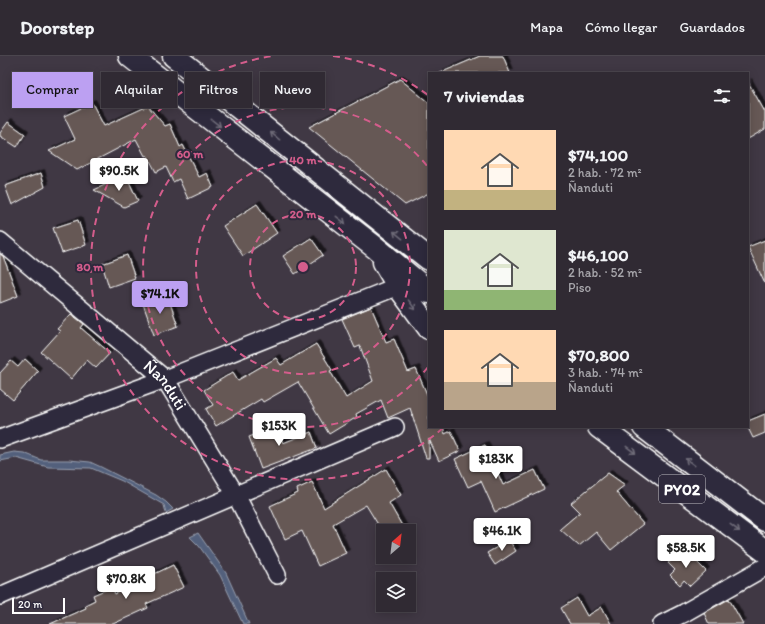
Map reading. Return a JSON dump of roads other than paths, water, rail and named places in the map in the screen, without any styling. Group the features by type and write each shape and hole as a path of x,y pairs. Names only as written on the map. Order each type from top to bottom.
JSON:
{"highway":[{"path":"130,56 376,248 428,291"},
{"path":"174,56 428,258"},
{"path":"376,248 398,286 428,327"},
{"name":"PY02","path":"600,428 765,550"},
{"name":"PY02","path":"645,428 765,520"}],"street":[{"name":"Ñanduti","path":"0,241 165,379 236,495 277,575"},
{"path":"0,438 165,379 398,286"},
{"path":"0,596 394,427"},
{"path":"662,624 684,613 765,566"}],"water":[{"path":"14,452 24,453 41,460 90,462 156,495 173,509 166,513 164,505 122,481 91,468 48,467 16,458 0,461 0,455"},
{"path":"198,533 226,573 249,624 243,624 220,575 199,546 190,537"}]}
